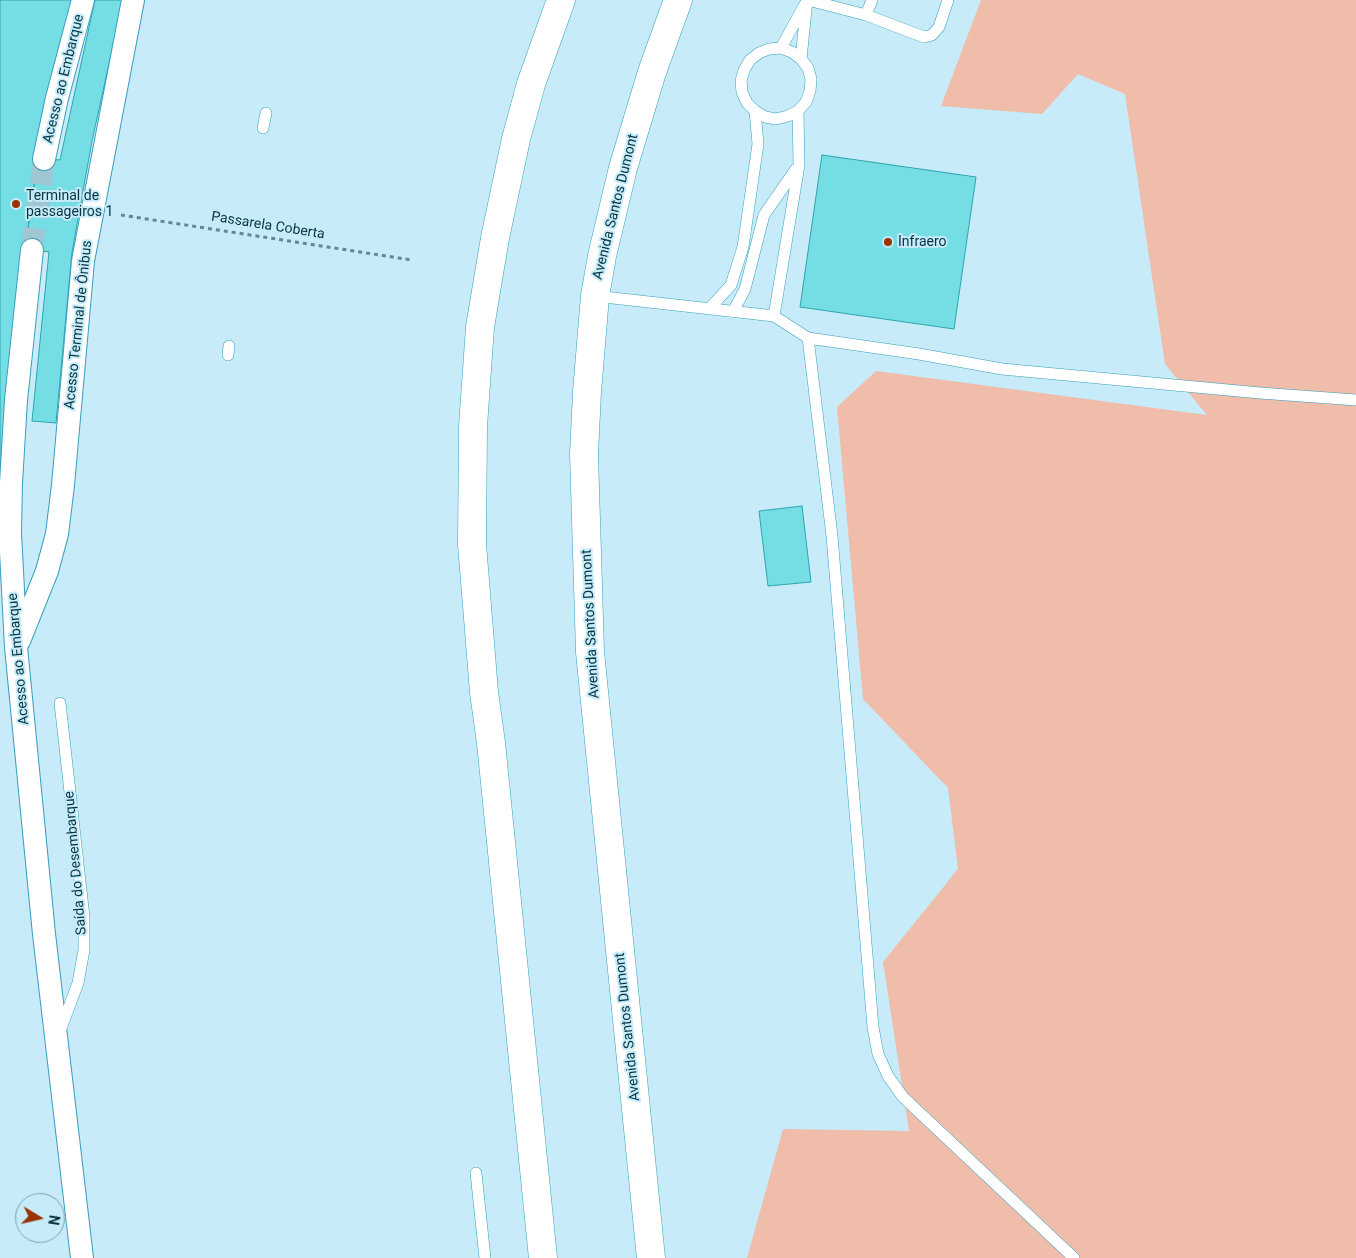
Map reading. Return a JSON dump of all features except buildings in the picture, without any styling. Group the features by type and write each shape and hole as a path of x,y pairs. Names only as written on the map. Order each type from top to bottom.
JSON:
{"main road":[{"path":"542,1258 491,743 483,682 472,544 473,456 480,327 495,238 516,139 531,84 561,0"},
{"name":"Avenida Santos Dumont","path":"650,1256 590,652 584,454 595,296 602,256 623,168 652,72 678,0"}],"street":[{"name":"Acesso ao Embarque","path":"44,159 57,98 83,0"},
{"name":"Acesso Terminal de Ônibus","path":"16,647 47,571 57,534 83,261 133,0"},
{"name":"Acesso ao Embarque","path":"32,250 16,400 10,532 16,647 44,934 57,1038"},
{"name":"Saída do Desembarque","path":"57,1038 82,1258"}],"lane":[{"path":"807,0 866,15 924,38 932,35 939,27 948,0"},
{"path":"781,48 807,0"},
{"path":"802,59 807,0"},
{"path":"866,15 872,0"},
{"path":"781,48 792,52 802,59 808,68 811,80 806,102 798,110 788,116 776,119 765,117 747,103 742,92 741,81 744,70 750,60 759,53 769,49 781,48"},
{"path":"774,316 799,166 798,110"},
{"path":"709,309 731,285 743,247 758,144 755,111"},
{"path":"263,128 266,113"},
{"path":"733,312 745,289 764,215 799,166"},
{"path":"595,296 774,316 808,338 919,354 1002,369 1356,400"},
{"path":"808,338 832,536 873,1027 878,1054 888,1076 903,1097 1074,1258"},
{"name":"Saída do Desembarque","path":"57,1038 78,983 84,942 84,917 60,703"},
{"path":"476,1173 486,1258"}],"path":[{"name":"Passarela Coberta","path":"121,214 412,260"}],"shaded area":[{"path":"981,0 1356,0 1356,1258 747,1258 783,1129 909,1131 883,962 958,869 948,788 863,699 837,407 876,371 1207,415 1165,364 1125,94 1078,74 1042,114 941,106"}],"tunnel":[{"path":"32,250 44,159"}],"place":[{"name":"Terminal de passageiros 1","path":"16,204"},
{"name":"Infraero","path":"888,242"}]}
